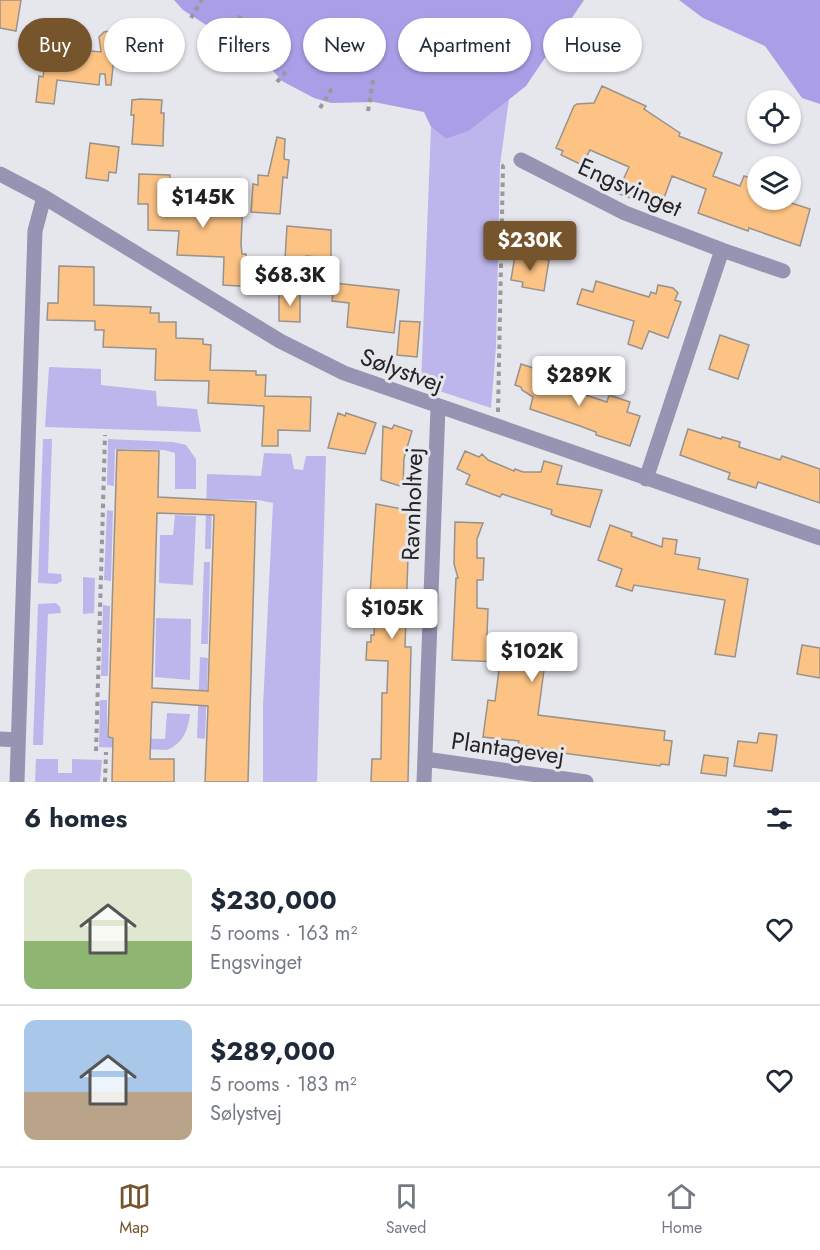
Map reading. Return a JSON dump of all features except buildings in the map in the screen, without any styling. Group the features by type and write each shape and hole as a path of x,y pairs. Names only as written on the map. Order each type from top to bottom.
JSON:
{"street":[{"name":"Engsvinget","path":"521,160 626,213 783,271"},
{"name":"Sølystvej","path":"0,174 44,197 280,341 344,373 820,538"},
{"path":"17,782 35,231 44,197"},
{"path":"646,479 722,250"},
{"name":"Ravnholtvej","path":"424,782 438,407"},
{"path":"0,739 18,740"},
{"name":"Plantagevej","path":"425,759 586,782"}],"path":[{"path":"191,18 202,0"},
{"path":"237,16 241,18"},
{"path":"277,82 286,72"},
{"path":"368,111 373,80"},
{"path":"320,108 334,84"},
{"path":"498,428 503,166 509,161 521,160"},
{"path":"96,751 105,435"},
{"path":"105,782 106,752"}],"shaded area":[{"path":"174,0 584,0 572,18 543,18 543,61 526,86 469,131 446,139 431,127 424,112 374,102 331,103 314,98 282,81 274,72 291,72 291,18 197,19 183,10"},
{"path":"679,0 820,0 820,104 802,98 801,90 796,90 765,46 703,18"},
{"path":"509,99 500,165 496,347 491,408 421,385 431,127 446,139 469,131"},
{"path":"49,367 101,369 101,385 156,391 157,406 197,409 201,432 45,427"},
{"path":"43,439 52,439 48,573 61,574 62,581 57,584 38,583"},
{"path":"108,439 173,442 186,445 196,459 196,489 175,489 175,453 164,450 115,449 114,486 107,485"},
{"path":"264,453 291,454 294,469 303,470 306,456 326,456 317,782 263,782 263,706 273,503 258,500 212,499 211,549 205,549 207,474 261,476"},
{"path":"107,510 113,511 111,581 104,580"},
{"path":"175,515 196,516 193,585 159,583 160,535 173,535"},
{"path":"204,562 210,562 208,644 201,644"},
{"path":"83,577 95,578 94,613 83,614"},
{"path":"56,603 61,613 48,614 43,745 33,745 38,604"},
{"path":"103,605 110,606 108,676 101,676"},
{"path":"156,618 191,619 190,680 155,677"},
{"path":"200,657 208,658 205,739 197,738"},
{"path":"100,700 107,700 107,738 165,739 167,713 190,714 188,726 181,740 167,750 99,747"},
{"path":"36,759 58,759 58,773 72,773 72,759 102,760 100,782 35,782"}]}
